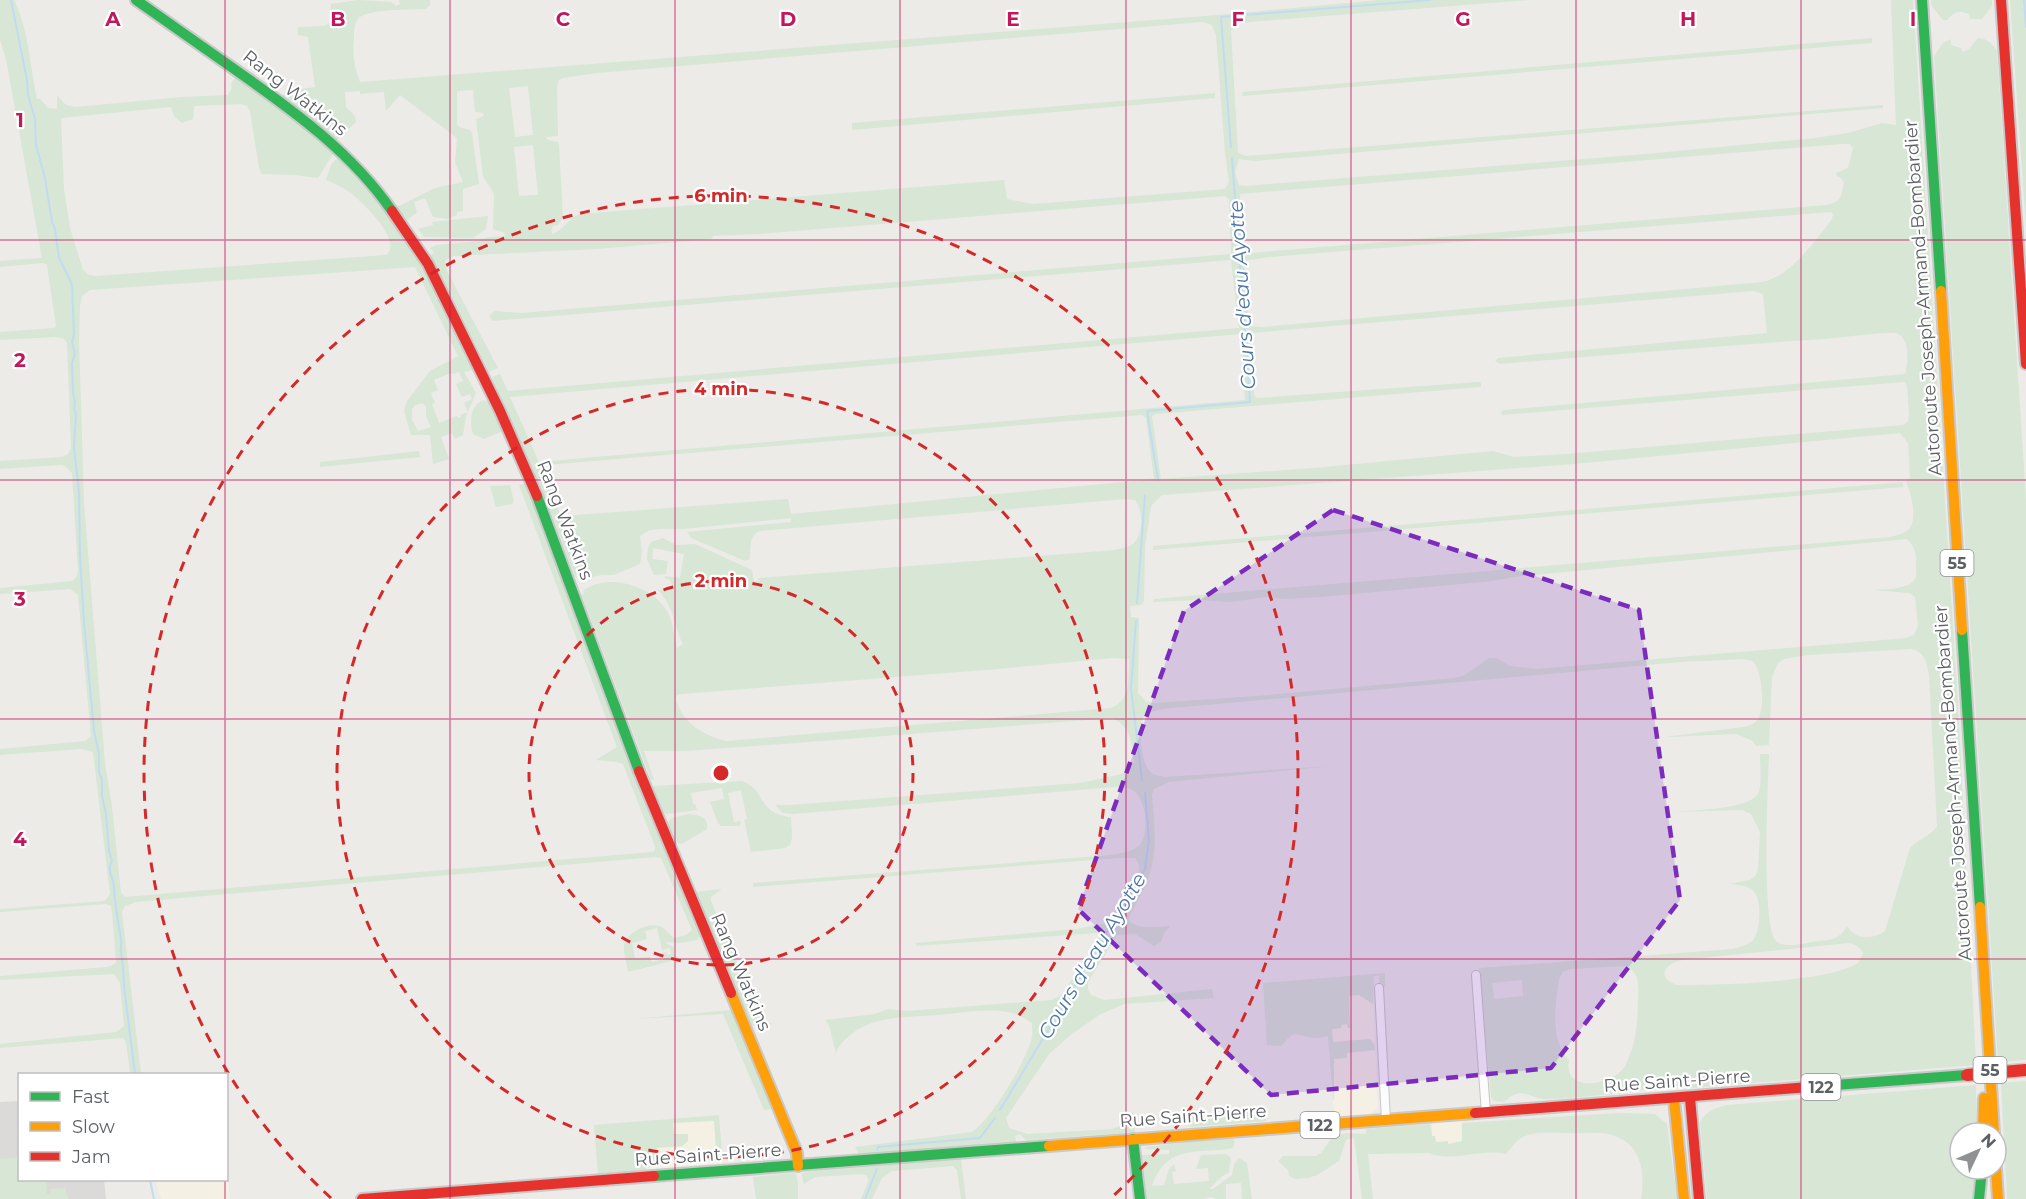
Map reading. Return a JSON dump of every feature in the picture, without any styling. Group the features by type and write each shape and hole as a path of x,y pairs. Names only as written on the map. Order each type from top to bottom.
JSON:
{"main road":[{"name":"Rang Watkins","path":"136,0 264,90 320,133 377,191 428,264 500,411 545,515 651,802 783,1117 796,1153 798,1166"},
{"name":"Autoroute Joseph-Armand-Bombardier","path":"1922,0 1993,1121"},
{"path":"2001,0 2026,364"},
{"path":"1983,1121 1986,1006"},
{"name":"Rue Saint-Pierre","path":"362,1199 1690,1098 2026,1070"},
{"path":"1690,1098 1699,1199"},
{"path":"1674,1099 1684,1199"},
{"path":"1132,1139 1140,1199"},
{"path":"1979,1199 1981,1181"},
{"path":"1997,1181 1998,1199"}],"street":[{"path":"1476,975 1486,1113"},
{"path":"1379,988 1386,1120"}],"highlighted area":[{"path":"1333,510 1639,610 1680,900 1551,1068 1271,1095 1078,909 1184,611"}],"shaded area":[{"path":"1372,974 1378,1108 1371,1114 1334,1116 1329,1036 1332,1029 1336,1029 1335,1009"},
{"path":"18,1101 18,1181 104,1181 106,1199 0,1199 0,1102"},
{"path":"719,1115 723,1163 644,1170 660,1166 654,1120"},
{"path":"1461,1121 1462,1146 1437,1147 1432,1137 1432,1122"},
{"path":"228,1180 230,1199 161,1199 156,1181"}],"green space":[{"path":"0,0 14,0 26,36 37,99 40,99 48,108 57,109 57,95 66,105 75,107 228,95 236,77 295,120 333,154 318,178 262,174 259,168 250,111 247,106 241,104 194,106 193,119 182,123 174,116 171,107 61,118 64,189 70,228 83,270 89,275 386,255 390,249 390,241 380,223 352,194 326,180 331,165 337,158 381,205 433,286 473,370 464,372 476,393 468,412 466,416 463,435 455,439 452,433 441,437 449,459 433,464 430,435 411,435 404,411 407,401 430,371 458,356 415,267 90,290 82,296 79,340 84,503 105,763 121,893 125,897 655,850 623,764 596,760 617,747 519,485 525,483 647,806 700,936 697,940 680,943 666,942 674,947 674,956 678,957 672,961 628,972 625,942 637,930 648,926 659,926 674,938 686,935 692,930 661,858 656,857 136,902 125,906 122,912 141,1073 130,1073 126,1042 123,1038 0,1048 0,1044 116,1032 124,1026 120,983 114,974 0,980 0,976 107,967 116,962 111,906 106,904 0,912 0,909 105,901 110,894 93,752 81,749 0,755 0,749 85,741 91,736 78,595 70,589 0,594 0,588 72,581 77,576 78,570 72,473 61,465 0,469 0,461 62,457 68,454 71,448 67,343 64,339 56,337 0,340 0,332 56,326 47,265 43,263 0,267 0,261 42,258 6,59 0,40","holes":["459,372 463,381 456,384 462,397 470,394 472,399 464,403 468,412 460,415 461,417 457,416 439,423 432,404 435,403 431,393 438,390 434,380","422,403 426,406 426,416 431,427 418,431 412,420 412,409 415,405","657,928 662,950 670,948 671,954 663,953 664,959 652,962 650,957 635,958 632,943 647,939 645,931"]},
{"path":"358,0 391,2 396,6 400,4 399,0 430,0 430,5 426,9 379,11 363,15 358,19 354,28 353,49 360,82 1230,14 1379,0 1530,0 1237,24 1231,31 1238,153 1246,156 1883,105 1883,108 1254,161 1239,159 1235,172 1239,185 1245,186 1646,154 1815,138 1848,133 1882,123 1896,125 1891,0 1913,0 1958,704 1976,1065 1691,1088 1678,1086 1596,1096 1547,1099 1521,1093 1504,1102 1494,1101 1491,1097 1479,968 1733,949 1754,939 1759,916 1757,897 1750,888 1729,884 1750,880 1758,870 1760,832 1751,814 1742,810 1673,812 1733,806 1754,798 1760,788 1760,754 1769,754 1768,909 1771,930 1779,943 1794,945 1832,939 1840,935 1847,926 1850,931 1864,937 1875,936 1885,931 1910,848 1937,826 1929,675 1925,659 1920,653 1912,649 1808,655 1784,659 1778,663 1772,677 1769,745 1756,746 1753,741 1736,734 1665,737 1744,727 1755,723 1761,712 1759,672 1753,661 1743,659 1680,662 1168,708 1151,712 1141,722 1140,736 1146,765 1151,773 1158,776 1331,766 1169,782 1154,789 1152,795 1154,846 1152,866 1129,921 1143,927 1170,926 1161,942 1154,946 1135,934 1117,935 1088,982 1088,990 1091,995 1104,1000 1212,989 1214,998 1124,1004 1099,1015 1049,1054 1006,1118 1009,1128 1027,1134 1112,1129 1129,1122 1133,1111 1135,1132 1026,1140 1020,1134 1015,1136 1016,1142 859,1154 855,1147 972,1132 989,1115 1016,1074 1029,1047 1032,1023 1014,1013 990,1010 903,1017 869,1024 859,1029 844,1040 836,1054 826,1020 875,1014 888,1009 907,1011 1052,1000 1061,995 1097,943 1100,936 1097,933 916,946 916,943 1076,929 1107,923 1136,880 1139,873 1138,864 1135,858 1118,858 753,887 753,883 1113,855 1136,848 1141,843 1146,820 1142,802 1134,791 1117,787 793,814 783,813 775,805 1080,783 1126,772 1134,762 1127,731 1123,725 1112,718 686,751 644,751 654,780 651,780 582,593 585,596 583,591 605,582 618,582 643,590 663,605 669,615 677,648 683,644 668,603 658,590 674,589 670,580 665,576 680,578 684,554 653,548 652,559 668,561 666,574 654,575 647,559 648,548 651,542 663,538 676,545 695,544 752,570 754,582 759,581 758,578 1115,550 1130,546 1140,533 1138,504 1135,500 1125,499 760,531 752,539 750,559 745,561 691,538 687,532 791,522 791,518 684,529 650,530 640,536 642,552 640,564 614,575 601,575 580,580 578,572 576,573 577,578 575,577 553,517 492,377 500,374 508,391 1239,328 1231,260 493,321 489,316 495,311 521,313 1231,254 1229,199 1225,196 713,236 712,239 597,249 453,256 445,261 447,271 498,368 489,372 429,255 434,253 430,248 436,245 505,236 505,233 493,229 494,194 483,176 476,119 484,116 483,113 475,112 473,90 457,91 457,124 472,133 479,184 463,189 463,211 447,219 433,217 425,198 414,202 417,212 407,220 397,207 435,188 463,182 455,162 457,138 400,95 386,111 384,92 360,94 360,91 345,92 346,107 355,116 356,122 337,140 282,96 287,91 315,87 308,37 298,35 298,27 324,26 330,23 331,4","holes":["1202,22 1212,25 1216,35 1229,182 1225,189 1032,204 1007,199 1004,180 580,214 553,234 551,231 553,226 558,225 563,218 559,145 558,142 548,140 546,137 558,136 557,87 559,80 597,73","528,86 533,135 515,137 509,88","1841,144 1850,144 1853,148 1848,168 1836,173 1844,182 1840,198 1826,205 1250,253 1243,251 1240,194","533,145 538,195 519,196 514,147","1831,212 1833,215 1818,238 1793,265 1774,278 1763,282 1263,327 1249,326 1244,261 1269,257","1754,291 1763,294 1767,333 1498,358 1495,361 1500,364 1896,333 1901,336 1906,345 1905,374 1504,410 1501,412 1502,415 1904,382 1907,385 1909,415 1908,422 1903,425 1567,454 1514,457 1493,451 1314,468 1161,479 1152,416 1156,414 1481,387 1481,383 1257,398 1254,395 1250,333","1240,334 1245,400 539,462 510,397","1142,415 1146,418 1154,479 791,514 788,499 563,516 560,514 542,467 546,465","1900,433 1908,443 1910,478 1906,482 1912,499 1913,519 1907,531 1891,537 1154,599 1153,602 1200,600 1231,602 1265,597 1284,599 1321,597 1907,539 1916,554 1915,579 1912,583 1902,587 1874,590 1909,593 1915,597 1918,626 1914,635 1906,638 1536,669 1510,666 1496,658 1489,658 1465,675 1455,678 1257,696 1146,702 1138,693 1139,618 1131,617 1130,606 1141,605 1144,601 1145,547 1151,506 1162,495 1574,464","1112,658 1129,659 1126,694 1118,704 1111,708 726,741 702,732 688,721 679,707 677,695","1849,943 1858,947 1863,954 1858,963 1843,970 1771,982 1677,985 1666,979 1665,971 1682,960","1626,966 1636,975 1638,984 1637,1024 1629,1058 1619,1073 1600,1082 1580,1082 1573,1078 1569,1071 1569,1060 1563,1052 1556,1032 1559,979 1563,972 1571,969","1522,980 1523,996 1494,999 1492,983"]},
{"path":"1931,0 1992,0 1992,6 1982,19 1970,19 1969,14 1959,12 1943,20 1931,5"},
{"path":"2010,0 2026,0 2026,227"},
{"path":"1872,38 1872,43 1243,96 1242,92"},
{"path":"1978,38 1989,42 1997,51 2026,500 2026,1060 1998,1062 1934,56 1943,43 1951,39 1951,45 1961,48 1963,52 1969,49"},
{"path":"1215,93 1215,98 852,130 852,123"},
{"path":"488,216 486,229 473,238 424,237 418,229 433,225 432,222"},
{"path":"483,400 490,402 503,431 484,439 473,434 471,424 475,406"},
{"path":"419,451 420,457 320,467 320,462"},
{"path":"1903,482 1903,487 1153,550 1153,546"},
{"path":"510,485 514,501 512,504 496,507 490,486"},
{"path":"742,781 755,789 772,811 791,817 790,845 785,848 751,852 744,820 747,819 741,790 728,793 734,822 741,821 740,826 721,826 710,802 724,799 722,788 691,793 697,810 667,814 663,813 653,786"},
{"path":"689,814 705,819 707,829 682,844 675,843 667,823 672,818"},
{"path":"722,889 711,897 711,901 759,1016 764,1021 774,1024 751,1026 695,892"},
{"path":"1385,973 1385,988 1379,982 1379,976 1374,976 1373,1004 1359,995 1349,996 1350,1028 1347,1024 1341,1025 1341,1028 1332,1029 1333,1042 1370,1039 1375,1050 1347,1053 1347,1058 1334,1059 1333,1100 1328,1036 1313,1038 1296,1034 1281,1046 1267,1045 1263,983"},
{"path":"731,1010 772,1109 764,1110 723,1014 635,1019"},
{"path":"2026,1081 2026,1199 2007,1199 2008,1121 2003,1121 2001,1083"},
{"path":"1976,1085 1976,1121 1948,1121 1948,1181 1975,1181 1973,1199 1707,1199 1700,1122 1708,1113 1727,1105"},
{"path":"1258,1107 1266,1112 1266,1121 1190,1127 1187,1116 1225,1116"},
{"path":"1618,1113 1655,1114 1667,1124 1677,1199 1641,1199 1641,1169 1635,1152 1622,1139 1602,1133 1527,1135 1505,1154 1486,1153 1447,1157 1429,1153 1368,1154 1373,1199 1362,1199 1354,1138 1346,1140 1339,1161 1308,1178 1296,1179 1289,1176 1288,1170 1278,1161 1283,1156 1316,1156 1321,1153 1333,1136 1347,1133 1366,1134 1366,1129 1430,1124 1432,1136 1435,1136 1436,1142 1448,1141 1448,1144 1462,1141 1462,1124 1464,1123"},
{"path":"719,1115 723,1163 720,1160 719,1149 716,1149 714,1121 673,1123 674,1134 688,1134 688,1141 682,1146 657,1148 660,1166 598,1175 594,1125"},
{"path":"1230,1137 1235,1141 1233,1148 1196,1151 1175,1156 1166,1162 1152,1186 1164,1185 1169,1169 1174,1164 1176,1171 1172,1172 1174,1184 1209,1181 1208,1168 1196,1169 1201,1155 1226,1154 1231,1158 1229,1172 1209,1189 1213,1189 1232,1175 1234,1164 1239,1158 1247,1163 1252,1199 1242,1199 1241,1183 1226,1184 1226,1199 1214,1199 1213,1197 1147,1199 1142,1155 1169,1154 1169,1150 1144,1149"},
{"path":"18,1157 18,1181 46,1181 47,1194 50,1194 51,1189 65,1188 68,1199 0,1199 0,1159"},
{"path":"961,1159 966,1199 961,1199 957,1170 953,1166 892,1171 882,1178 872,1199 861,1199 869,1180 866,1175 815,1177 804,1184 801,1174 805,1172"},
{"path":"794,1173 798,1184 798,1199 756,1199 753,1177"}],"waterway":[{"path":"11,0 28,95 35,119 36,145 45,178 59,258 72,284 74,334 72,342 75,354 72,363 76,413 74,447 79,492 84,623 94,731 112,861 110,871 114,884 135,1073"},
{"name":"Cours d'eau Ayotte","path":"1231,147 1221,17 1430,0"},
{"path":"2024,0 2026,27"},
{"name":"Cours d'eau Ayotte","path":"1158,480 1147,411 1250,402 1232,158"},
{"name":"Cours d'eau Ayotte","path":"1137,603 1145,495"},
{"name":"Cours d'eau Ayotte","path":"1136,621 1131,688 1142,780"},
{"name":"Cours d'eau Ayotte","path":"1000,1110 1145,869 1149,840 1145,793"},
{"name":"Cours d'eau Ayotte","path":"877,1150 878,1147 980,1138 995,1118"},
{"name":"Cours d'eau Ayotte","path":"865,1199 877,1169"},
{"path":"150,1181 154,1199"}],"traffic: fast":[{"path":"136,0 258,86 321,134 359,170 392,211"},
{"path":"1922,0 1941,291"},
{"path":"537,496 639,771"},
{"path":"1962,630 1980,907"},
{"path":"1809,1087 1967,1075"},
{"path":"1133,1139 1140,1199"},
{"path":"654,1176 1049,1146"},
{"path":"1979,1199 1981,1181"}],"traffic: slow":[{"path":"1941,291 1962,630"},
{"path":"1980,907 1993,1121"},
{"path":"731,993 797,1153 798,1166"},
{"path":"1983,1121 1984,1098"},
{"path":"1674,1099 1684,1199"},
{"path":"1049,1146 1475,1113"},
{"path":"1997,1181 1998,1199"}],"traffic: jam":[{"path":"2001,0 2026,364"},
{"path":"392,211 428,264 500,411 537,496"},
{"path":"639,771 731,993"},
{"path":"1967,1075 2026,1070"},
{"path":"1475,1113 1809,1087"},
{"path":"1690,1098 1699,1199"},
{"path":"362,1199 654,1176"}]}
